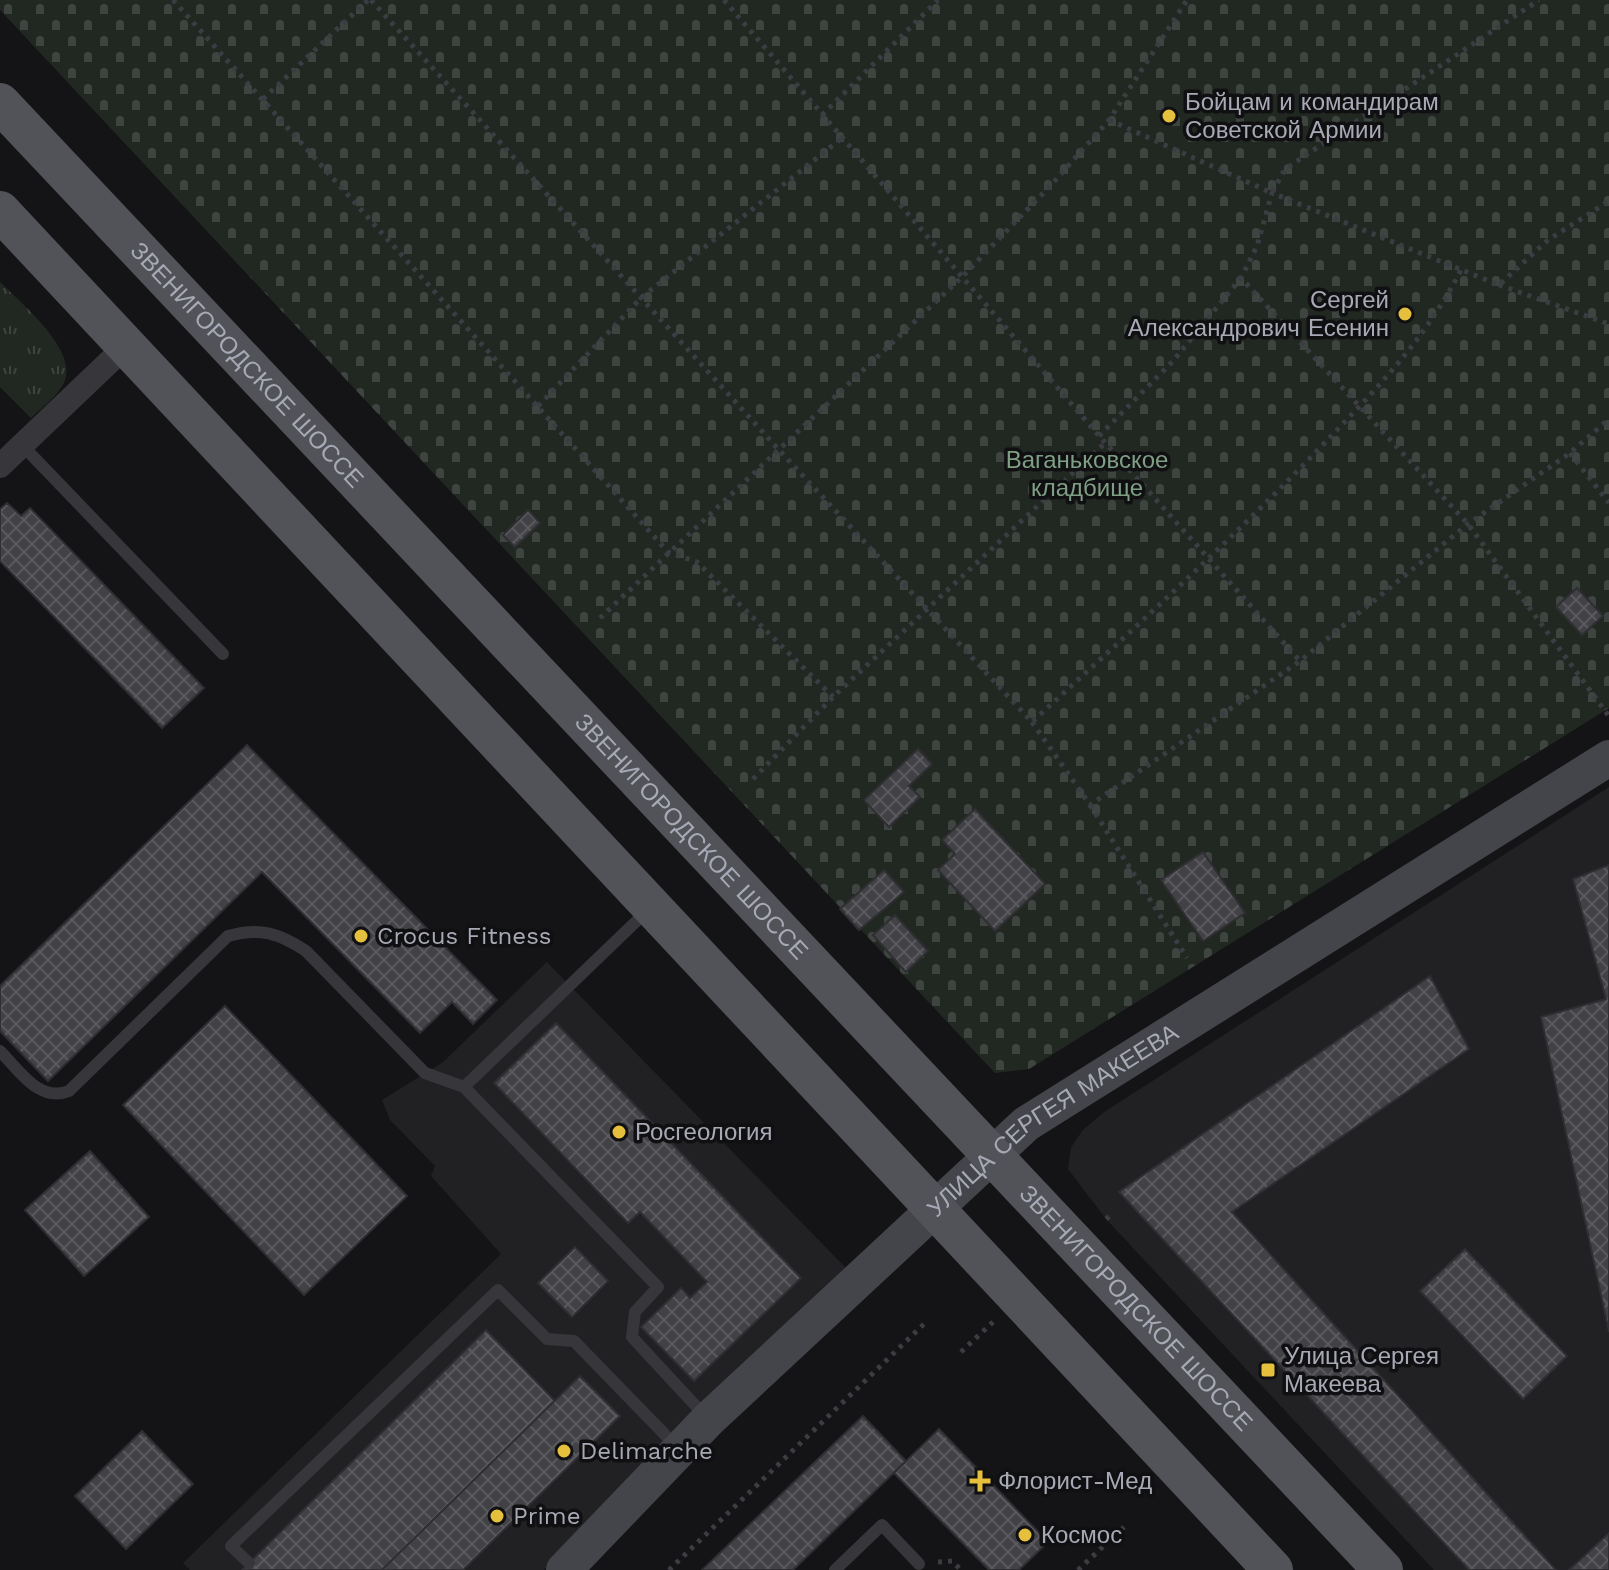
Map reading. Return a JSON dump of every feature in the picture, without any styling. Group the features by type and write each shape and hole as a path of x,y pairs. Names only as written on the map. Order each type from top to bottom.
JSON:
{"main road":[{"name":"ЗВЕНИГОРОДСКОЕ ШОССЕ","path":"0,103 1383,1570"},
{"path":"0,211 1273,1570"},
{"name":"УЛИЦА СЕРГЕЯ МАКЕЕВА","path":"564,1570 709,1419 990,1154 1042,1112 1609,758"}],"street":[{"path":"0,466 126,346"}],"lane":[{"path":"22,445 223,654"},
{"path":"464,1087 652,906"},
{"path":"0,1051 39,1090 58,1096 69,1091 228,936 263,931 283,936 306,951 425,1073 464,1087 658,1287 635,1312 632,1337 709,1419"},
{"path":"249,1563 231,1546 498,1290 547,1339 574,1341 679,1449"},
{"path":"835,1570 882,1525 919,1564"}],"path":[{"path":"173,0 668,552 697,562 833,697"},
{"path":"263,99 369,0 1032,722 1090,805 1187,958"},
{"path":"724,0 1105,443 1300,661"},
{"path":"822,115 938,0"},
{"path":"600,618 962,277 1109,120 1187,0"},
{"path":"1099,436 1173,361 1241,278 1257,246 1272,193 1285,169 1539,0"},
{"path":"1109,120 1272,193 1499,285 1609,324"},
{"path":"538,406 642,297 842,138"},
{"path":"1499,285 1548,240 1609,201"},
{"path":"1032,722 1209,560 1359,407 1410,353 1440,310 1461,270"},
{"path":"1241,278 1468,524 1608,715"},
{"path":"1090,805 1300,661 1468,524 1570,453 1609,419"},
{"path":"753,779 833,697 929,611 1105,443"},
{"path":"1570,453 1609,503"},
{"path":"1106,1219 1114,1213"},
{"path":"961,1352 993,1322"},
{"path":"669,1570 925,1323"},
{"path":"1078,1570 1124,1527"}],"shaded area":[{"path":"1609,787 1609,1570 1434,1570 1106,1219 1068,1169 1071,1147 1083,1130 1104,1112"},
{"path":"547,962 846,1268 544,1570 190,1570 183,1563 501,1254 431,1176 435,1166 390,1120 382,1100 443,1062"}],"green space":[{"name":"Ваганьковское кладбище","path":"0,0 1609,0 1609,708 1029,1069 995,1073 0,10"},
{"path":"0,282 43,325 66,364 66,376 61,388 31,418 0,387"}],"building":[{"path":"7,503 21,516 30,508 204,688 162,728 0,561 0,509"},
{"path":"528,510 540,523 515,547 503,535"},
{"path":"1577,588 1603,616 1582,635 1556,607"},
{"path":"247,745 497,1000 473,1024 452,1002 420,1033 262,872 48,1081 0,1031 0,986"},
{"path":"918,749 932,764 909,786 920,797 889,827 864,800"},
{"path":"975,809 1045,884 995,931 938,870 955,854 942,840"},
{"path":"1203,852 1245,913 1203,941 1161,880"},
{"path":"1609,865 1609,1332 1541,1017 1606,999 1573,879"},
{"path":"884,870 904,892 859,930 840,909"},
{"path":"895,915 928,951 906,972 873,935"},
{"path":"1430,976 1469,1049 1232,1212 1556,1570 1469,1570 1119,1192"},
{"path":"225,1006 407,1196 304,1295 123,1105"},
{"path":"556,1023 801,1278 694,1381 641,1327 681,1288 690,1298 707,1282 640,1212 628,1223 494,1083"},
{"path":"90,1151 149,1217 84,1276 25,1210"},
{"path":"575,1247 608,1281 572,1317 538,1283"},
{"path":"1465,1249 1567,1356 1523,1399 1420,1291"},
{"path":"486,1330 555,1401 382,1570 242,1570"},
{"path":"580,1376 620,1416 463,1570 382,1570"},
{"path":"863,1416 906,1461 793,1570 702,1570"},
{"path":"939,1429 1048,1542 1019,1570 989,1570 894,1473"},
{"path":"142,1431 193,1484 126,1549 75,1496"},
{"path":"1609,1533 1609,1570 1569,1570"}],"place":[{"name":"Бойцам и командирам Советской Армии","path":"1169,116"},
{"name":"Сергей Александрович Есенин","path":"1405,314"},
{"name":"Crocus Fitness","path":"361,936"},
{"name":"Росгеология","path":"619,1132"},
{"name":"Улица Сергея Макеева","path":"1268,1370"},
{"name":"Delimarche","path":"564,1451"},
{"name":"Флорист-Мед","path":"980,1481"},
{"name":"Prime","path":"497,1516"},
{"name":"Космос","path":"1025,1535"}]}
